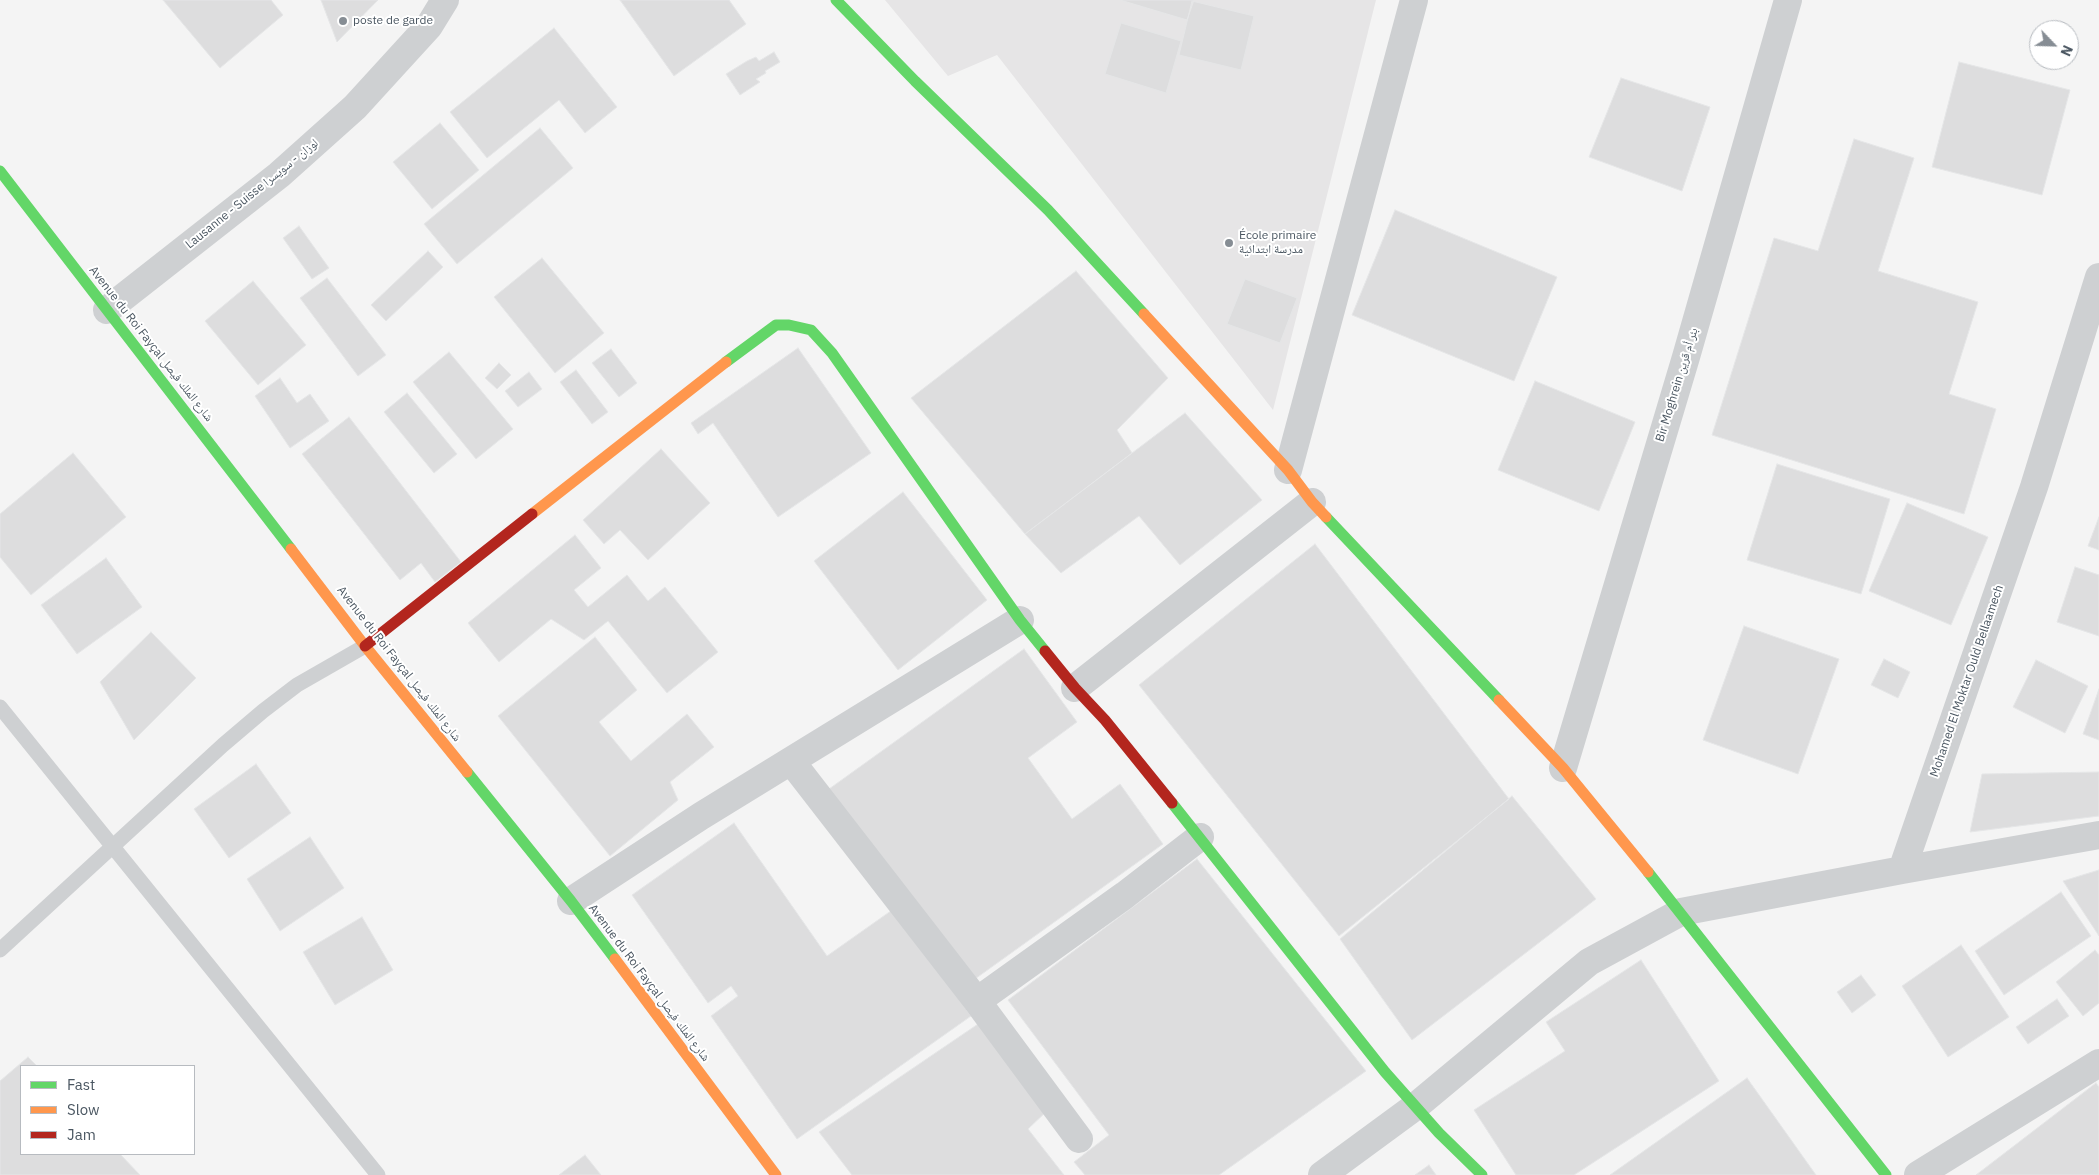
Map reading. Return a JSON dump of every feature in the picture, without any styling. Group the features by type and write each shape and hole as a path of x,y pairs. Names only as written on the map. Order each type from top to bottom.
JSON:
{"street":[{"name":"Lausanne - Suisse لوزان - سويسرا","path":"107,310 279,175 355,107 429,26 445,0"},
{"path":"836,0 915,81 1048,210 1288,470 1312,502 1563,768 1681,912 1886,1175"},
{"path":"1288,470 1414,0"},
{"name":"Bir Moghrein بئر أم قرين","path":"1563,768 1683,366 1788,0"},
{"name":"Avenue du Roi Fayçal شارع الملك فيصل","path":"0,171 366,646 571,901 776,1175"},
{"name":"Mohamed El Moktar Ould Bellaamech","path":"1902,870 2034,487 2099,277"},
{"path":"366,646 491,545 776,325 800,326 811,330 826,345 1020,620 1075,688 1105,720 1200,837 1385,1072 1439,1133 1482,1175"},
{"path":"1075,688 1312,502"},
{"path":"571,901 701,816 1020,620"},
{"path":"791,761 977,1001 1079,1139"},
{"path":"1322,1175 1416,1106 1589,962 1681,912 1902,870 2099,836"},
{"path":"977,1001 1125,895 1200,837"},
{"path":"1918,1175 2099,1063"}],"lane":[{"path":"0,950 263,710 297,685 366,646"},
{"path":"0,707 378,1175"}],"shaded area":[{"name":"École primaire مدرسة ابتدائية","path":"885,0 1376,0 1273,410 997,55 948,76"}],"building":[{"path":"163,0 271,0 283,15 220,68"},
{"name":"poste de garde","path":"321,0 378,0 337,42"},
{"path":"620,0 729,0 746,24 674,76"},
{"path":"1120,0 1194,0 1187,20"},
{"path":"1192,1 1254,16 1241,70 1179,55"},
{"path":"1121,23 1181,41 1166,93 1105,74"},
{"path":"554,28 617,107 585,133 559,100 487,158 450,112"},
{"path":"774,52 780,62 756,79 760,82 740,95 726,74 747,61 756,57 759,61"},
{"path":"1959,62 2070,90 2042,195 1932,167"},
{"path":"1621,78 1710,107 1682,191 1589,157"},
{"path":"440,123 479,170 432,209 393,162"},
{"path":"540,128 573,168 457,264 424,224"},
{"path":"1854,139 1914,158 1878,271 1978,302 1949,394 1996,409 1964,514 1712,435 1774,238 1818,251"},
{"path":"1395,210 1557,277 1514,381 1352,315"},
{"path":"299,226 329,268 312,279 283,238"},
{"path":"428,251 443,267 386,321 371,305"},
{"path":"542,258 604,333 555,373 494,297"},
{"path":"1076,271 1168,378 1117,430 1132,453 1025,534 911,398"},
{"path":"327,278 386,355 358,376 300,298"},
{"path":"1245,279 1297,298 1280,343 1227,324"},
{"path":"253,281 306,345 258,385 205,321"},
{"path":"798,348 871,453 778,517 713,423 698,434 691,423"},
{"path":"611,349 637,383 619,397 592,363"},
{"path":"449,352 513,429 476,459 413,382"},
{"path":"499,363 511,375 497,389 485,378"},
{"path":"576,370 608,412 592,424 560,382"},
{"path":"529,372 542,389 518,407 505,391"},
{"path":"280,378 297,403 310,394 329,421 290,448 255,396"},
{"path":"1535,381 1635,422 1599,511 1498,470"},
{"path":"407,393 457,454 434,473 384,412"},
{"path":"1185,413 1262,500 1180,565 1139,516 1061,573 1025,534"},
{"path":"349,417 461,562 435,582 421,563 400,580 302,454"},
{"path":"661,449 710,503 648,560 620,530 604,544 583,520"},
{"path":"73,453 126,517 31,595 0,557 0,514"},
{"path":"1777,464 1890,499 1861,594 1747,560"},
{"path":"903,492 987,600 898,670 814,561"},
{"path":"1907,503 1988,537 1951,625 1869,591"},
{"path":"2099,517 2099,550 2088,546"},
{"path":"575,535 601,568 574,590 588,607 627,575 648,601 665,587 718,652 667,693 608,621 584,640 551,619 499,662 468,623"},
{"path":"1315,544 1509,799 1339,936 1139,685"},
{"path":"106,558 142,607 77,654 41,605"},
{"path":"2075,567 2099,575 2099,636 2057,622"},
{"path":"1744,626 1839,659 1798,774 1703,740"},
{"path":"151,632 196,678 134,740 100,682"},
{"path":"595,637 637,690 599,722 631,761 687,714 714,747 670,782 678,800 610,856 498,716"},
{"path":"1024,649 1077,722 1028,758 1072,819 1120,784 1163,844 968,984 829,789"},
{"path":"1884,659 1910,672 1898,698 1871,685"},
{"path":"2036,660 2088,686 2065,733 2013,707"},
{"path":"2099,689 2099,740 2083,734"},
{"path":"256,764 291,813 229,858 194,809"},
{"path":"2099,772 2099,816 1970,832 1982,774"},
{"path":"1512,796 1596,899 1412,1040 1340,939"},
{"path":"734,823 827,956 895,908 971,1016 797,1139 711,1016 738,996 731,986 708,1003 632,895"},
{"path":"310,837 344,888 280,931 247,879"},
{"path":"1197,859 1366,1071 1219,1175 1085,1175 1074,1162 1109,1135 1008,1000"},
{"path":"2099,870 2099,936 2063,881"},
{"path":"2061,892 2091,936 2004,995 1975,951"},
{"path":"362,917 393,970 335,1005 303,952"},
{"path":"1961,945 2009,1017 1948,1057 1902,986"},
{"path":"2095,950 2099,955 2099,1003 2083,1016 2056,982"},
{"path":"1641,960 1719,1081 1574,1175 1516,1175 1474,1110 1565,1051 1546,1022"},
{"path":"1861,975 1876,995 1852,1013 1837,992"},
{"path":"2057,999 2069,1016 2028,1044 2016,1027"},
{"path":"981,1022 1048,1110 1028,1129 1064,1175 852,1175 819,1132"},
{"path":"28,1057 36,1065 20,1065 20,1155 121,1155 140,1175 0,1175 0,1081"},
{"path":"1747,1078 1816,1175 1610,1175"},
{"path":"2096,1083 2099,1087 2099,1175 1976,1175"},
{"path":"585,1155 601,1175 559,1175"},
{"path":"1429,1165 1436,1175 1415,1175"}],"traffic: fast":[{"path":"836,0 915,81 1048,210 1144,314"},
{"path":"0,171 291,549"},
{"path":"726,362 776,325 789,325 811,330 832,353 1020,620 1045,651"},
{"path":"1326,517 1499,700"},
{"path":"467,772 615,959"},
{"path":"1172,803 1385,1072 1439,1133 1482,1175"},
{"path":"1648,872 1886,1175"}],"traffic: slow":[{"path":"1144,314 1288,470 1326,517"},
{"path":"532,514 726,362"},
{"path":"291,549 365,646 467,772"},
{"path":"1499,700 1563,768 1648,872"},
{"path":"615,959 776,1175"}],"traffic: jam":[{"path":"365,646 532,514"},
{"path":"1045,651 1075,688 1105,720 1172,803"}],"place":[{"name":"poste de garde","path":"343,21"},
{"name":"École primaire مدرسة ابتدائية","path":"1229,243"}]}
